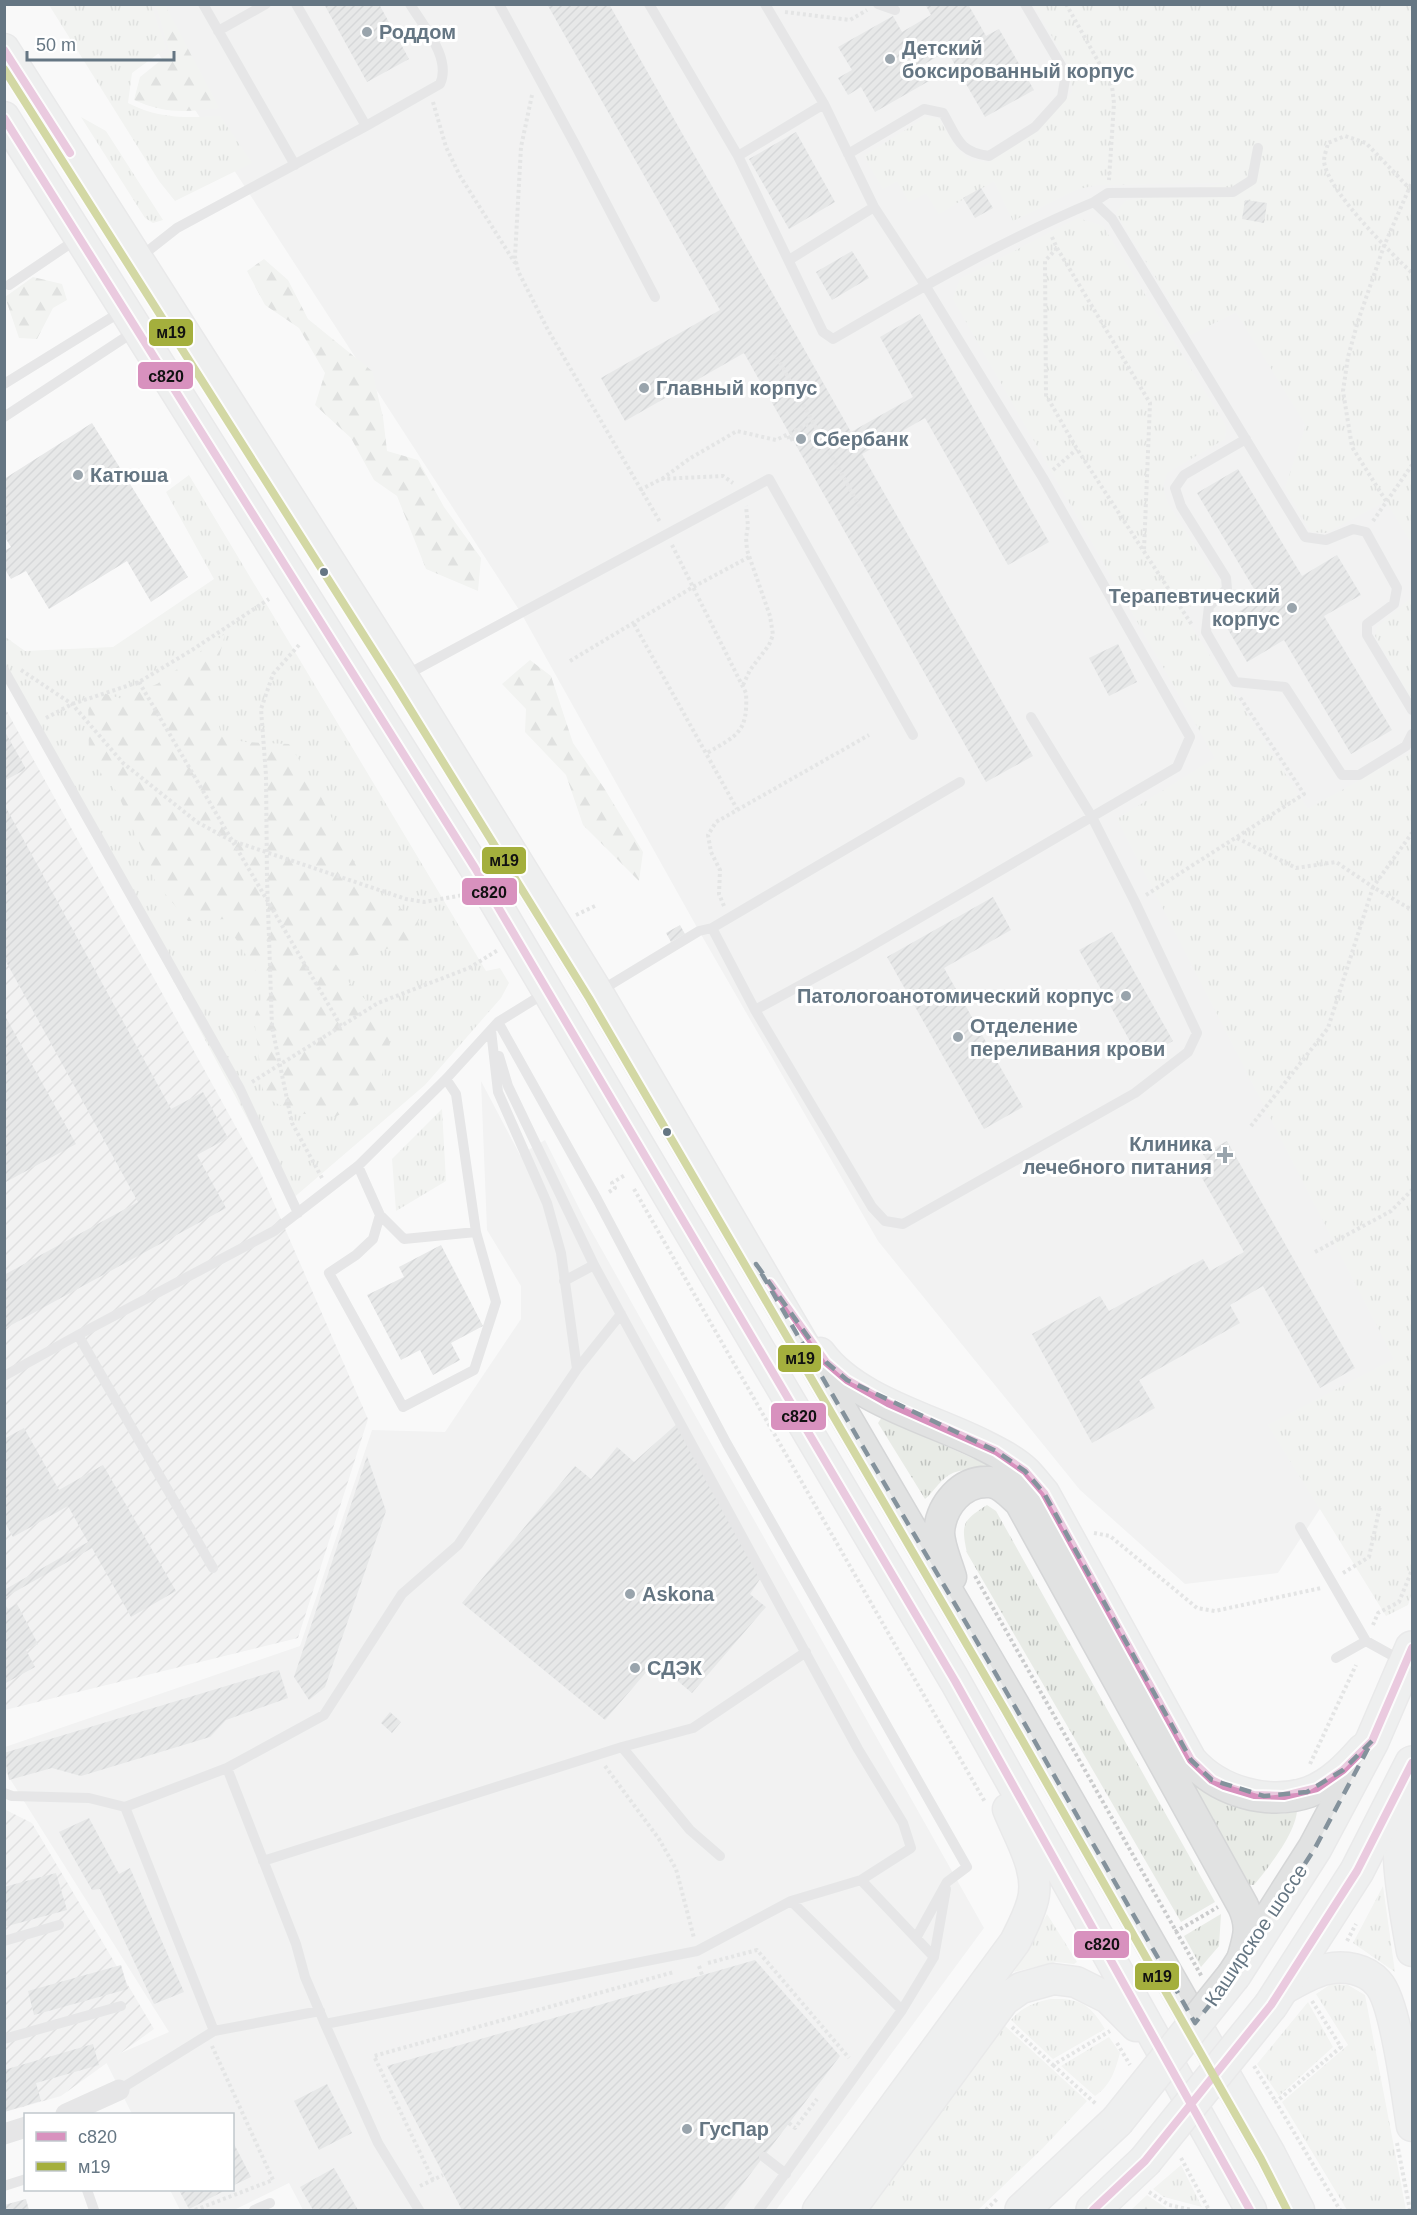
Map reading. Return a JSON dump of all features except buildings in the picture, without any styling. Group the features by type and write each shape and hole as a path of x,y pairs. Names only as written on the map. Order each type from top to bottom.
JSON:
{"main road":[{"path":"6,55 403,677 598,993 964,1620 1269,2154 1299,2211"},
{"path":"4,117 469,858 549,990 955,1681 1250,2209"},
{"path":"756,1264 826,1362 847,1380 888,1403 996,1451 1025,1471 1044,1493 1191,1760 1212,1780 1233,1789 1264,1796 1307,1792 1343,1770 1372,1741"},
{"path":"964,1620 939,1535 942,1516 953,1496 972,1484 991,1482 1006,1489 1020,1502 1237,1895 1250,1923 1250,1933 1227,1973"},
{"name":"Каширское шоссе","path":"1022,2211 1048,2186 1106,2112 1227,1973 1315,1848 1372,1741 1410,1656"},
{"path":"818,2211 1015,1942 1033,1903 1035,1884 1032,1866 955,1681"},
{"path":"1412,1764 1398,1824 1399,1874 1413,1951"},
{"path":"1093,2211 1146,2175 1287,1997 1357,1871 1412,1764"},
{"path":"1287,1997 1317,1972 1330,1968 1350,1968 1379,1984 1388,1999 1413,2126"},
{"path":"850,2211 1004,2000 1021,1988 1053,1979 1076,1982 1108,1998 1165,2057"},
{"path":"1269,2154 1314,2211"},
{"path":"1013,2211 1048,2186"}],"street":[{"path":"70,2113 119,2090"},
{"path":"4,2134 24,2128"}],"lane":[{"path":"202,4 295,165"},
{"path":"218,32 266,4"},
{"path":"296,4 366,126"},
{"path":"137,260 177,228 440,84 443,69 440,54 410,4"},
{"path":"499,4 655,297"},
{"path":"649,4 738,156 823,332 833,339 925,285 1108,193 1233,192 1252,180 1258,148"},
{"path":"877,4 894,10"},
{"path":"848,154 924,109 943,113 961,145 974,154 989,156 1035,127 1062,97 1066,74 1025,4"},
{"path":"755,1010 856,955 1177,767 1190,737 1043,478 925,285 874,207 824,104 766,7"},
{"path":"738,156 824,104"},
{"path":"1094,202 1112,219 1305,537 1326,540 1353,529 1366,531 1397,588 1394,604 1367,624 1366,635 1413,710"},
{"path":"789,260 874,207"},
{"path":"9,285 80,237"},
{"path":"4,384 131,319"},
{"path":"4,417 131,319"},
{"path":"1246,439 1184,475 1175,488 1181,506 1226,578 1227,589 1209,606 1206,632 1235,682 1284,687 1342,775 1359,775 1406,746 1413,734"},
{"path":"403,677 769,479 913,735"},
{"path":"9,667 35,724 240,1089 298,1214"},
{"path":"712,928 755,1010 872,1207 885,1221 903,1224 1135,1093 1188,1052 1197,1033 1092,817 1031,717"},
{"path":"598,993 699,931 712,928 960,782"},
{"path":"4,1376 274,1231 358,1166 446,1079 494,1026 549,990"},
{"path":"325,2024 697,1951 791,1901 861,1880 911,1848 903,1823 858,1749 594,1265 508,1086 494,1026"},
{"path":"494,1026 498,1092 547,1203 561,1253 577,1369"},
{"path":"494,1026 597,1199 728,1444 967,1867 947,1882 916,1938"},
{"path":"380,1215 373,1239 356,1255 329,1273 403,1407 474,1370 496,1302 476,1232 456,1094 446,1079"},
{"path":"358,1166 380,1215 404,1239 476,1232"},
{"path":"564,1281 594,1265"},
{"path":"4,1793 12,1796 89,1798 125,1807 227,1768 324,1715 402,1594 458,1545 577,1369 621,1314"},
{"path":"78,1335 213,1568"},
{"path":"1300,1527 1366,1641 1410,1656"},
{"path":"1336,1658 1366,1641"},
{"path":"263,1860 622,1747 693,1728 806,1652"},
{"path":"622,1747 690,1830 720,1856"},
{"path":"227,1768 296,1944 305,1977 325,2024 378,2143 419,2211"},
{"path":"125,1807 210,2033"},
{"path":"861,1880 934,1957"},
{"path":"759,2211 903,2010 934,1957 947,1882"},
{"path":"791,1901 903,2010"},
{"path":"4,1941 59,1925"},
{"path":"4,2039 121,2006"},
{"path":"119,2090 210,2033 320,2011"},
{"path":"764,2157 786,2174"},
{"path":"4,2186 24,2181"},
{"path":"87,2191 94,2211"},
{"path":"254,2211 270,2203"}],"path":[{"path":"766,7 850,20 877,4"},
{"path":"1066,4 1112,86 1114,103 1108,193"},
{"path":"516,264 521,147 532,93 540,81"},
{"path":"430,91 446,147 460,176 516,264 528,293 548,330 667,534 743,685 747,712 736,736 707,753"},
{"path":"1411,188 1366,143 1346,136 1328,143 1324,162 1335,188 1384,246 1413,273"},
{"path":"1386,501 1352,447 1344,391 1348,357 1384,246 1413,182"},
{"path":"1045,223 1150,403 1144,550"},
{"path":"1058,248 1045,261 1046,395 1077,449 1195,628"},
{"path":"774,352 860,507"},
{"path":"640,490 737,431 776,440 813,422"},
{"path":"1043,478 1077,449"},
{"path":"1366,531 1413,465"},
{"path":"661,479 723,476 745,492 748,526 746,538 749,557 770,616 773,635 743,685"},
{"path":"570,661 693,587 749,557"},
{"path":"35,724 72,704 139,682 269,599"},
{"path":"634,624 737,809"},
{"path":"299,645 273,674 261,709 267,775 272,1027 292,1123 328,1190"},
{"path":"9,667 72,704 123,763 197,822 230,840 406,899 424,902 463,895"},
{"path":"139,682 341,1026"},
{"path":"1135,902 1304,794 1233,687"},
{"path":"730,917 719,894 720,870 711,852 708,835 716,822 869,735"},
{"path":"1251,1126 1328,1028 1373,887 1413,833"},
{"path":"1237,838 1296,868 1336,862 1413,910"},
{"path":"240,1089 378,1003 469,968 497,950"},
{"path":"612,1183 625,1174 986,1805"},
{"path":"1315,1252 1391,1210 1413,1190"},
{"path":"1110,1536 1197,1608 1215,1611 1333,1585 1331,1580 1369,1557 1380,1506"},
{"path":"1308,1769 1378,1613 1399,1602 1413,1570"},
{"path":"974,1573 1175,1932 1227,1973"},
{"path":"597,1755 659,1839 676,1869 697,1951 735,1956"},
{"path":"1175,1932 1224,1904"},
{"path":"688,1969 757,1950 850,2057 843,2066"},
{"path":"699,1966 702,1975"},
{"path":"433,2180 374,2056 676,1972"},
{"path":"1276,2102 1341,2047 1287,1997"},
{"path":"1006,2021 1106,2112"},
{"path":"1053,2065 1111,2031"},
{"path":"195,2211 273,2180 210,2033"},
{"path":"1252,2062 1340,2211"},
{"path":"789,2123 795,2128 822,2092"},
{"path":"1146,2175 1169,2205 1192,2211"}],"highlighted area":[{"path":"756,1264 826,1362 847,1380 996,1451 1025,1471 1044,1493 1191,1760 1212,1780 1264,1796 1307,1792 1343,1770 1372,1741 1315,1848 1234,1975 1195,2023 1014,1705"}],"shaded area":[{"path":"127,5 1412,5 1412,1402 1333,1489 1278,1573 1185,1584 1080,1490 878,1241 699,931 521,613"},
{"path":"4,706 259,1169 368,1419 298,1638 5,1710"},
{"path":"481,1081 520,1155 545,1140 584,1218 984,1928 776,2210 303,2210 289,2183 234,2210 180,2210 170,2191 234,2191 234,2113 132,2113 105,2060 169,2032 5,1771 5,1747 300,1646 372,1430 445,1432 521,1319 521,1286 487,1230"},
{"path":"4,1809 32,1823 154,2029 61,2096 5,2112"}],"green space":[{"path":"49,5 151,5 166,48 132,73 128,103 162,115 220,116 252,163 175,201 159,181"},
{"path":"156,5 165,5 219,108 176,111 156,108 134,100 140,77 170,53"},
{"path":"1034,5 1412,5 1412,544 1386,501 1326,533 1311,532 1285,488 1306,425 1236,312 1191,335 1116,213 1125,201 1227,183 1097,185 1075,190 1013,221 994,181 939,214 926,193 909,202 897,181 883,189 864,156 926,117 939,119 956,148 972,161 989,162 1038,131 1072,92 1070,68"},
{"path":"81,117 106,131 163,220 153,223 145,218"},
{"path":"1078,218 1103,226 1226,426 1225,439 1167,473 1163,486 1167,502 1221,587 1182,612 1308,809 1412,751 1412,1593 1408,1605 1386,1616 1268,1425 1394,1359 1117,819 1215,758 953,299 960,279"},
{"path":"264,259 288,280 308,319 372,371 383,417 387,451 418,460 444,507 481,558 478,591 426,569 397,496 374,480 351,438 315,405 325,373 299,328 265,305 247,271"},
{"path":"33,277 62,284 67,300 53,308 37,339 19,338 5,297"},
{"path":"189,475 486,971 500,968 509,983 501,998 425,1085 291,1200 5,667 4,636 25,651 113,647 214,579 166,492"},
{"path":"1412,597 1412,699 1375,636 1377,627"},
{"path":"225,634 210,693 222,737 245,742 289,744 315,785 374,901 396,906 419,919 410,944 333,960 345,978 392,1028 378,1094 335,1117 296,1113 264,1097 254,1018 266,987 226,919 188,921 156,883 117,792 89,759 88,688 122,699 157,684"},
{"path":"530,660 551,676 573,743 643,852 639,881 583,825 566,775 525,732 526,709 502,684"},
{"path":"442,1109 446,1181 396,1211 392,1159"},
{"path":"882,1417 992,1467 965,1470 949,1475 925,1499 878,1423"},
{"path":"987,1505 996,1511 1215,1902 1181,1922 967,1553 964,1536 965,1524 972,1515"},
{"path":"1191,1786 1267,1813 1280,1814 1297,1811 1292,1830 1274,1860 1254,1885 1247,1885"},
{"path":"1383,1886 1395,1972 1353,1943"},
{"path":"1047,1914 1077,1962 1074,1964 1056,1962 1014,1972"},
{"path":"1221,1914 1219,1946 1201,1967 1184,1936"},
{"path":"1331,1984 1348,1985 1365,1995 1406,2210 1347,2210 1282,2102 1348,2045 1316,1994"},
{"path":"1051,1999 1077,2001 1083,2004 1089,2008 1105,2029 1053,2059 1011,2020 1029,2006"},
{"path":"1308,2002 1333,2047 1279,2096 1257,2064"},
{"path":"1005,2026 1087,2101 1043,2148 978,2210 862,2210"},
{"path":"1109,2037 1120,2053 1109,2082 1095,2096 1061,2066"},
{"path":"1181,2165 1202,2207 1164,2197 1153,2189"},
{"path":"1147,2195 1169,2210 1131,2210"}],"transit line":[{"name":"с820","path":"4,50 70,153"},
{"name":"м19","path":"4,69 394,683 589,998 1005,1710 1261,2159 1287,2210"},
{"name":"с820","path":"4,118 475,868 955,1681 1250,2210"},
{"name":"с820","path":"770,1283 826,1362 847,1380 888,1403 996,1451 1025,1471 1044,1493 1191,1760 1212,1780 1254,1795 1284,1796 1317,1788 1343,1770 1372,1741 1412,1648"},
{"name":"с820","path":"1093,2210 1145,2161 1271,2005 1357,1871 1412,1763"}],"place":[{"name":"Роддом","path":"367,32"},
{"name":"Детский боксированный корпус","path":"890,59"},
{"name":"Главный корпус","path":"644,388"},
{"name":"Сбербанк","path":"801,439"},
{"name":"Катюша","path":"78,475"},
{"name":"Терапевтический корпус","path":"1292,608"},
{"name":"Патологоанотомический корпус","path":"1126,996"},
{"name":"Отделение переливания крови","path":"958,1037"},
{"name":"Клиника лечебного питания","path":"1225,1155"},
{"name":"Askona","path":"630,1594"},
{"name":"СДЭК","path":"635,1668"},
{"name":"ГусПар","path":"687,2129"}]}
